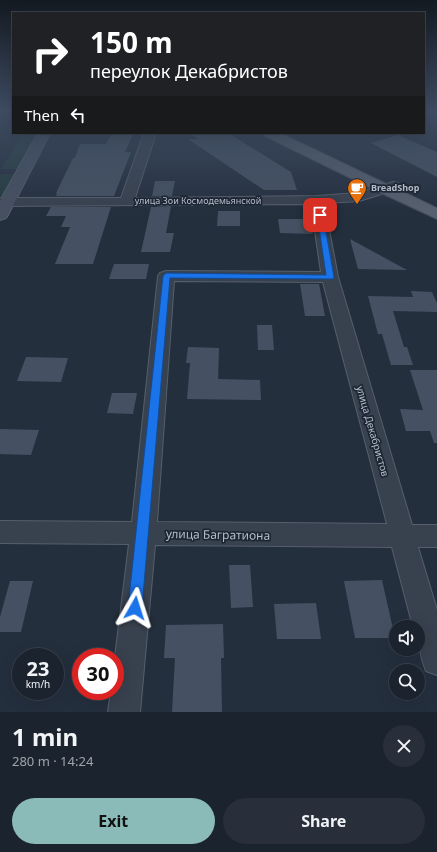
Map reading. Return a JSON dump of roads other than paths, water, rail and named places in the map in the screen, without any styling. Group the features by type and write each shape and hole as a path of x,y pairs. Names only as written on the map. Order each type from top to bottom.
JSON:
{"main road":[{"path":"0,215 3,202 37,144"},
{"path":"294,144 388,188 437,206"},
{"path":"304,144 437,214"}],"street":[{"path":"127,201 146,144"},
{"name":"улица Зои Космодемьянской","path":"3,202 317,200 358,197 388,188"},
{"name":"улица Декабристов","path":"317,200 330,277 437,660"},
{"path":"124,712 143,534 166,276 330,277"},
{"name":"улица Багратиона","path":"0,532 437,536"}],"place":[{"name":"BreadShop","path":"357,205"}]}
